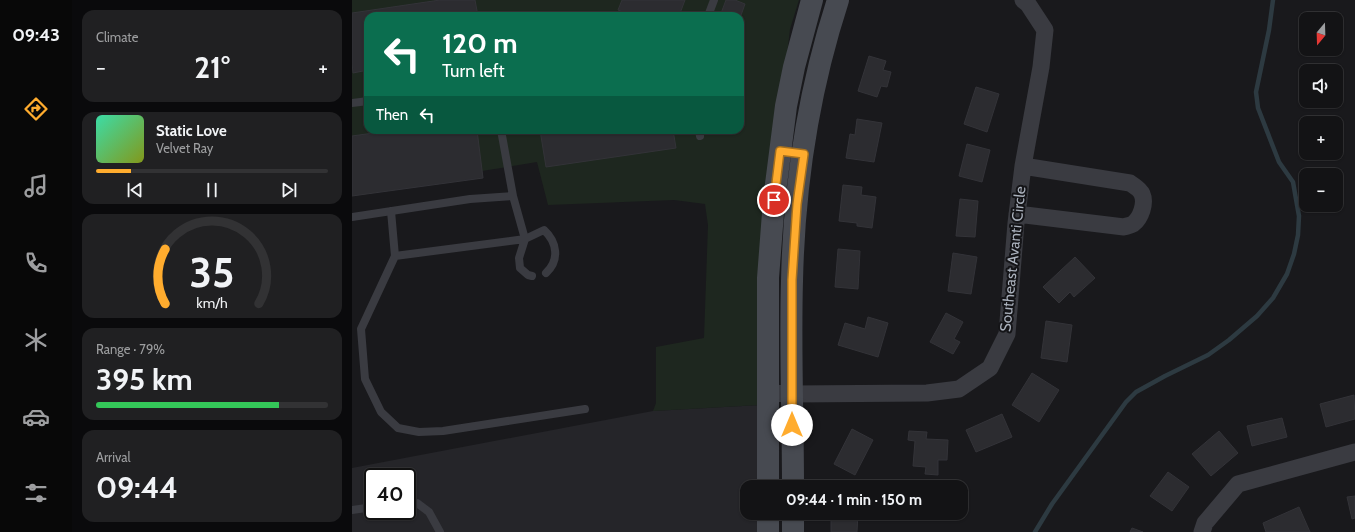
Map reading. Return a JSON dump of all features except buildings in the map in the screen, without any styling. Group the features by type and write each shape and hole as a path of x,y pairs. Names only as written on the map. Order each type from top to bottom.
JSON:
{"street":[{"path":"768,480 768,278 774,200 786,106 794,67 812,0"},
{"path":"793,480 792,280 797,204 810,110 817,72 838,0"},
{"name":"Southeast Avanti Circle","path":"769,393 927,393 959,389 990,368 1007,334 1022,166 1041,67 1045,30 1028,4 1023,0"},
{"path":"780,151 804,154"},
{"path":"1017,214 1124,226 1133,224 1139,218 1144,199 1142,193 1130,183 1022,166"},
{"path":"1202,532 1205,523 1238,484 1355,452"},
{"path":"768,520 768,532"},
{"path":"793,520 793,532"}],"lane":[{"path":"710,12 714,0"},
{"path":"352,103 364,102"},
{"path":"502,134 513,196 524,239 519,258 520,268 528,275 532,276"},
{"path":"352,217 470,199 513,196"},
{"path":"391,211 395,256 360,330 365,379 381,412 398,428 419,432 444,431 585,409"},
{"path":"395,256 524,239 544,230 551,236 555,249 552,267 546,273"},
{"path":"416,503 429,512 440,532"},
{"path":"352,510 364,508"}],"shaded area":[{"path":"352,0 799,0 790,29 786,64 760,405 653,411 656,403 656,347 704,338 708,225 705,204 674,200 548,205 537,162 352,192"},
{"path":"760,405 760,480 740,480 740,520 760,520 760,532 352,532 352,468 653,411"}],"waterway":[{"path":"1035,532 1052,504 1126,402 1136,392 1208,355 1229,340 1257,316 1273,298 1287,274 1294,254 1298,235 1299,216 1293,182 1279,162 1258,108 1256,92 1269,30 1273,0"}],"route":[{"path":"774,200 780,151 804,154 797,204 792,280 792,425"}]}
